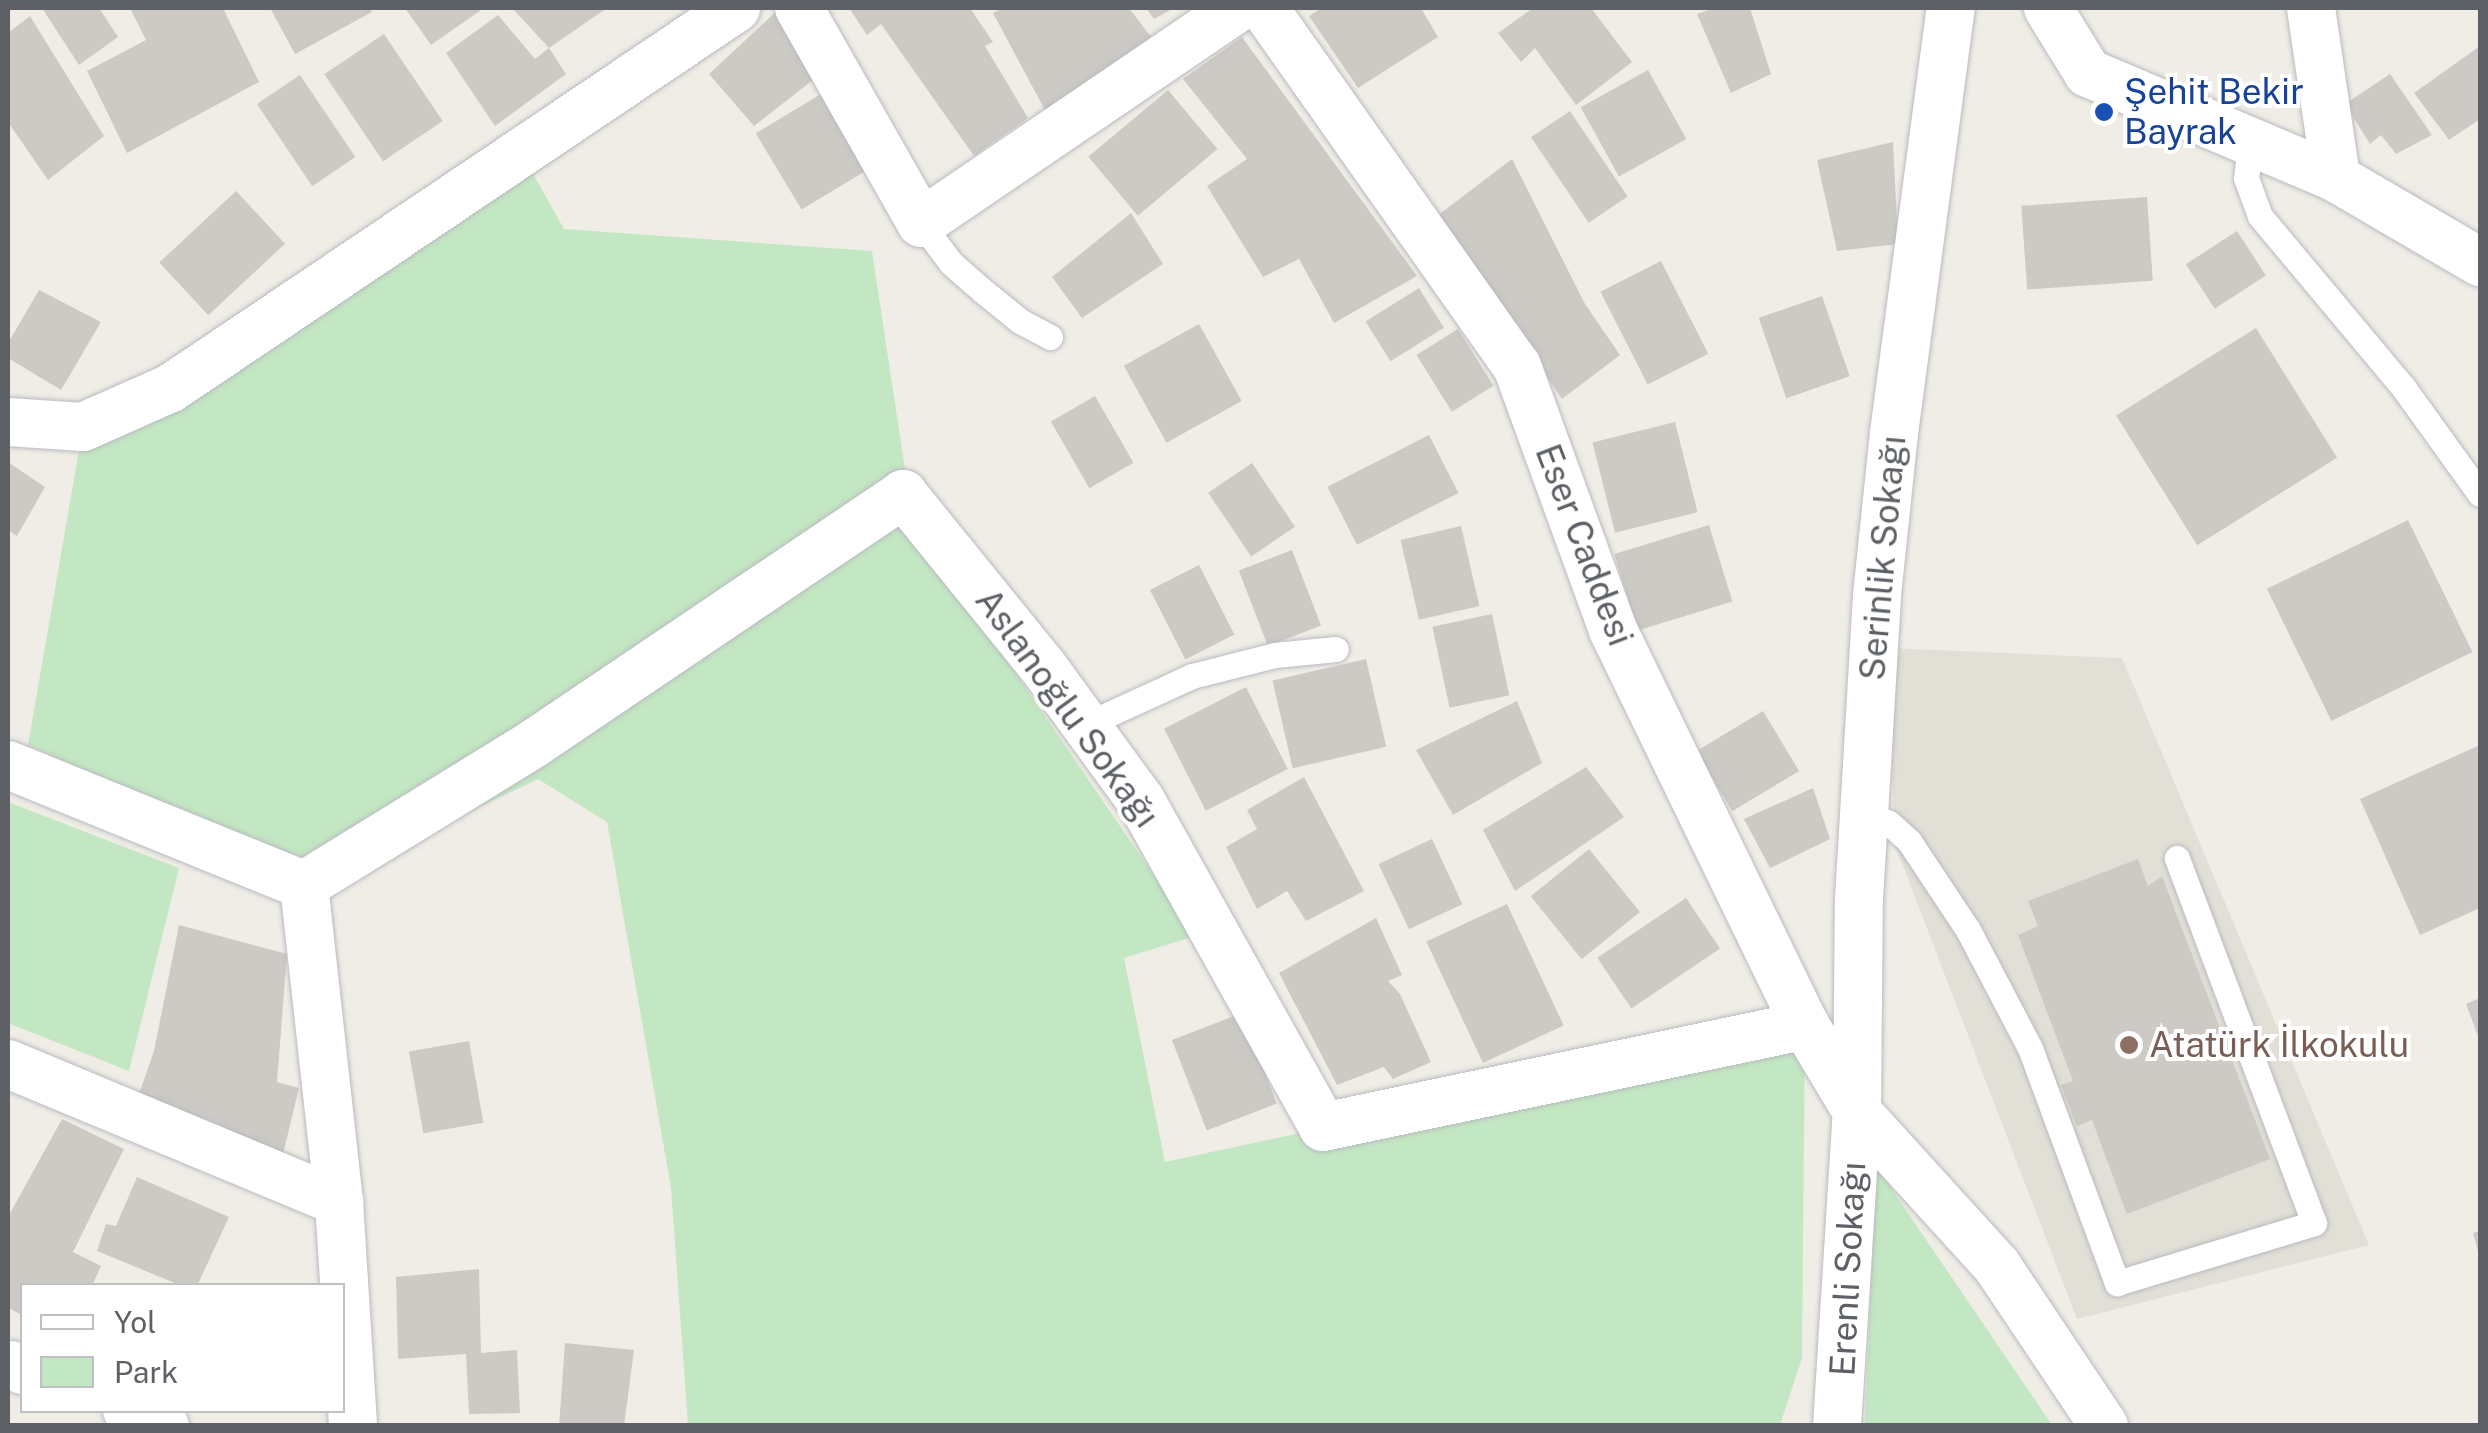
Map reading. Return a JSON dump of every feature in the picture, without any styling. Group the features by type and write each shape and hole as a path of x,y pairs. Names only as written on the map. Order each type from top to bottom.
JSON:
{"street":[{"path":"8,422 83,427 171,388 736,8"},
{"path":"798,8 921,223 1237,8"},
{"name":"Eser Caddesi","path":"1264,8 1517,366 1612,630 1805,1025 1857,1112 1997,1266 2104,1426"},
{"name":"Serinlik Sokağı","path":"1857,1112 1864,812 1892,451 1951,8"},
{"path":"2048,8 2088,73 2336,178 2480,262"},
{"path":"2312,8 2336,178"},
{"name":"Aslanoğlu Sokağı","path":"304,884 533,744 902,494 1085,724 1141,801 1323,1127 1805,1025"},
{"path":"8,765 304,884 343,1283"},
{"path":"8,1064 338,1202"},
{"name":"Erenli Sokağı","path":"1838,1426 1857,1112"},
{"path":"345,1307 353,1426"},
{"path":"134,1413 165,1426"}],"lane":[{"path":"2250,142 2246,178 2260,216 2404,387 2480,494"},
{"path":"921,223 952,263 983,291 1020,322 1050,338"},
{"path":"1085,724 1192,676 1275,655 1336,649"},
{"path":"1864,812 1889,823 1909,841 1968,930 2030,1048 2117,1283 2314,1223 2177,858"}],"shaded area":[{"name":"Atatürk İlkokulu","path":"1888,648 2122,658 2369,1245 2077,1319 1895,845"}],"green space":[{"path":"517,145 564,229 872,251 913,523 1195,936 1124,958 1165,1162 1805,1025 1802,1358 1780,1425 688,1425 671,1188 607,822 538,779 332,878 28,745 83,427"},
{"path":"8,802 179,868 129,1071 8,1023"},
{"path":"1876,1166 2052,1425 1865,1423"}],"building":[{"path":"42,8 99,8 118,37 79,65"},
{"path":"130,8 223,8 259,82 127,153 87,71 146,40"},
{"path":"270,8 370,8 372,12 295,54"},
{"path":"405,8 484,8 431,45"},
{"path":"512,8 607,8 549,48"},
{"path":"780,8 822,73 754,126 709,74"},
{"path":"849,8 970,8 993,42 985,46 1028,118 974,156 881,24 867,35"},
{"path":"1003,8 1129,8 1151,37 1048,116 993,13"},
{"path":"1146,8 1174,8 1154,19"},
{"path":"1322,8 1421,8 1438,37 1358,88 1309,16"},
{"path":"1533,8 1591,8 1632,62 1576,105 1535,48 1521,62 1498,33"},
{"path":"1715,8 1750,8 1771,74 1731,93 1697,14"},
{"path":"498,15 535,59 549,48 566,74 495,126 446,53"},
{"path":"30,16 104,136 48,180 8,122 8,33"},
{"path":"384,34 443,121 383,161 324,74"},
{"path":"1242,37 1417,276 1334,323 1299,259 1263,277 1207,186 1247,159 1183,79"},
{"path":"2480,46 2480,119 2449,140 2414,93"},
{"path":"1648,70 1686,139 1619,176 1581,107"},
{"path":"2390,74 2432,135 2396,154 2381,135 2370,144 2345,104"},
{"path":"300,75 355,157 312,186 257,104"},
{"path":"1168,90 1217,149 1138,216 1088,157"},
{"path":"826,91 872,167 802,210 756,133"},
{"path":"1570,111 1628,196 1589,223 1531,137"},
{"path":"1893,142 1898,244 1837,251 1817,160"},
{"path":"1512,159 1585,304 1620,355 1562,399 1437,216"},
{"path":"236,191 285,244 208,315 159,263"},
{"path":"2147,197 2153,281 2027,290 2021,206"},
{"path":"1131,213 1163,264 1082,318 1052,277"},
{"path":"2237,231 2266,275 2215,309 2186,264"},
{"path":"1661,261 1708,354 1648,385 1600,292"},
{"path":"1419,288 1444,328 1390,361 1366,321"},
{"path":"39,290 101,322 61,390 8,358 8,343"},
{"path":"1822,296 1850,376 1786,398 1759,318"},
{"path":"1199,324 1242,401 1166,443 1124,366"},
{"path":"2256,328 2337,458 2197,545 2116,415"},
{"path":"1458,329 1494,386 1452,412 1416,355"},
{"path":"1095,396 1134,463 1089,488 1051,422"},
{"path":"1675,422 1697,512 1615,533 1593,443"},
{"path":"1429,435 1459,493 1357,545 1327,487"},
{"path":"8,462 45,487 17,536 8,530"},
{"path":"1252,463 1295,527 1251,556 1208,493"},
{"path":"2408,520 2472,652 2331,721 2267,589"},
{"path":"1709,525 1732,602 1638,630 1614,554"},
{"path":"1461,526 1479,606 1419,620 1401,540"},
{"path":"1292,550 1321,626 1268,646 1239,570"},
{"path":"1199,565 1234,634 1185,659 1150,590"},
{"path":"1492,614 1509,695 1450,708 1432,627"},
{"path":"1366,659 1386,747 1293,768 1272,681"},
{"path":"1246,687 1288,769 1206,811 1164,729"},
{"path":"1517,701 1542,763 1453,815 1416,750"},
{"path":"1763,711 1799,771 1732,811 1696,751"},
{"path":"2480,745 2480,908 2420,935 2360,799"},
{"path":"1586,767 1624,817 1515,891 1483,830"},
{"path":"1304,777 1364,891 1306,921 1287,891 1257,909 1226,847 1257,829 1247,810"},
{"path":"1813,788 1830,839 1770,868 1744,819"},
{"path":"1432,839 1462,904 1409,929 1379,864"},
{"path":"1589,849 1640,912 1582,959 1531,896"},
{"path":"2138,859 2148,886 2162,876 2270,1159 2127,1214 2092,1120 2077,1126 2061,1085 2073,1081 2018,935 2038,926 2028,901"},
{"path":"1686,898 1720,949 1631,1008 1597,958"},
{"path":"1507,904 1564,1025 1483,1063 1426,942"},
{"path":"1376,918 1402,975 1388,981 1400,994 1431,1062 1393,1079 1384,1067 1337,1085 1279,973"},
{"path":"179,925 287,954 277,1082 299,1088 283,1154 136,1103 154,1051"},
{"path":"2480,998 2480,1041 2466,1004"},
{"path":"1242,1013 1277,1104 1207,1130 1172,1040"},
{"path":"469,1041 483,1123 423,1133 409,1052"},
{"path":"62,1119 124,1149 73,1252 101,1266 93,1283 20,1283 20,1314 8,1308 8,1217"},
{"path":"137,1177 229,1217 198,1283 175,1283 97,1251 106,1224 116,1226"},
{"path":"2480,1231 2480,1255 2479,1255 2473,1233"},
{"path":"479,1269 481,1353 517,1350 520,1413 469,1414 466,1354 398,1359 396,1277"},
{"path":"565,1343 634,1350 624,1426 559,1426"}],"place":[{"name":"Şehit Bekir Bayrak","path":"2104,112"},
{"name":"Atatürk İlkokulu","path":"2129,1045"}]}
